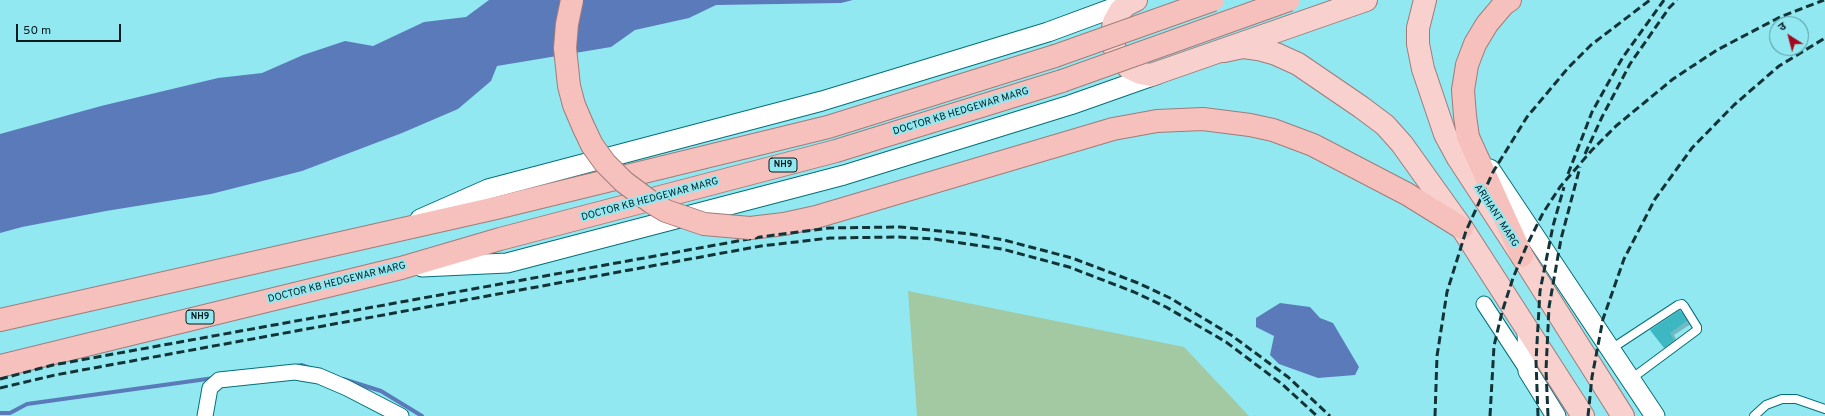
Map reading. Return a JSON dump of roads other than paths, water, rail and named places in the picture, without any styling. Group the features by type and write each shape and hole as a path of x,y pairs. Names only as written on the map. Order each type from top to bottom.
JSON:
{"highway":[{"path":"572,0 567,24 565,48 566,68 574,105 592,145 605,163 624,182 651,202 686,219 704,224 750,228 784,224 832,212 1113,129 1157,121 1203,119 1250,124 1293,137 1338,157 1407,194 1462,228"},
{"path":"0,320 386,234 828,127 1055,56 1213,0"},
{"name":"DOCTOR KB HEDGEWAR MARG","path":"0,366 401,268 500,239 836,151 1062,81 1289,0"},
{"path":"1510,0 1504,4 1487,24 1475,44 1466,65 1463,90 1468,137 1522,256"}],"main road":[{"path":"1135,0 1126,5 1120,11 1114,22 1112,34 1114,47 1119,58 1128,67 1140,73 1151,75 1366,0"},
{"path":"1249,0 1262,37"},
{"name":"ARIHANT MARG","path":"1425,0 1418,28 1418,44 1423,69 1445,134 1458,158 1623,416"},
{"path":"1224,50 1242,47 1258,49 1276,54 1298,64 1385,125 1402,144 1462,228 1582,416"}],"street":[{"path":"386,234 488,189 822,101 1048,32 1135,0"},
{"path":"401,268 507,263 844,175 1070,105 1163,72"},
{"path":"1468,137 1655,416"},
{"path":"1484,304 1556,416"},
{"path":"1527,329 1528,371"},
{"path":"205,416 210,388 219,380 295,372 319,376 348,388 401,416"}],"lane":[{"path":"1611,349 1678,305 1682,304 1684,306 1697,327 1697,330 1631,379"},
{"path":"1754,416 1766,405 1782,399 1796,399 1825,409"}],"water":[{"path":"489,0 853,0 841,3 716,5 689,18 635,30 611,47 497,66 491,81 458,109 402,133 302,171 211,194 106,211 22,227 0,233 0,134 101,106 218,78 262,73 303,55 345,41 373,46 424,22 466,17"},
{"path":"1280,303 1310,307 1320,318 1333,323 1359,367 1355,375 1318,378 1279,364 1270,355 1274,336 1256,327 1256,318"}],"waterway":[{"path":"296,366 302,365 310,368"},
{"path":"0,413 10,413 27,404 214,378"},
{"path":"343,379 381,391 422,416"}],"railway":[{"path":"1435,416 1437,356 1447,292 1466,231 1493,172 1527,117 1568,68 1591,45 1650,0"},
{"path":"1568,174 1592,112 1623,57 1664,0"},
{"path":"1585,154 1602,117 1630,64 1669,8 1677,0"},
{"path":"1490,416 1494,346 1502,312 1513,278 1527,245 1543,213 1560,187 1592,150 1616,126 1673,79 1717,50 1780,17 1824,0"},
{"path":"1588,416 1592,377 1603,319 1624,259 1655,199 1692,148 1734,105 1779,66 1825,38"},
{"path":"1548,416 1546,370 1549,307 1561,239 1580,167"},
{"path":"1538,416 1536,361 1540,291 1553,226 1564,187"},
{"path":"0,379 53,365 760,237 829,228 900,227 970,234 1004,240 1072,258 1138,283 1170,298 1231,335 1288,377 1330,416"},
{"path":"0,388 55,375 761,246 830,238 899,237 934,239 1002,249 1069,267 1134,292 1166,307 1226,342 1282,384 1317,416"}]}
